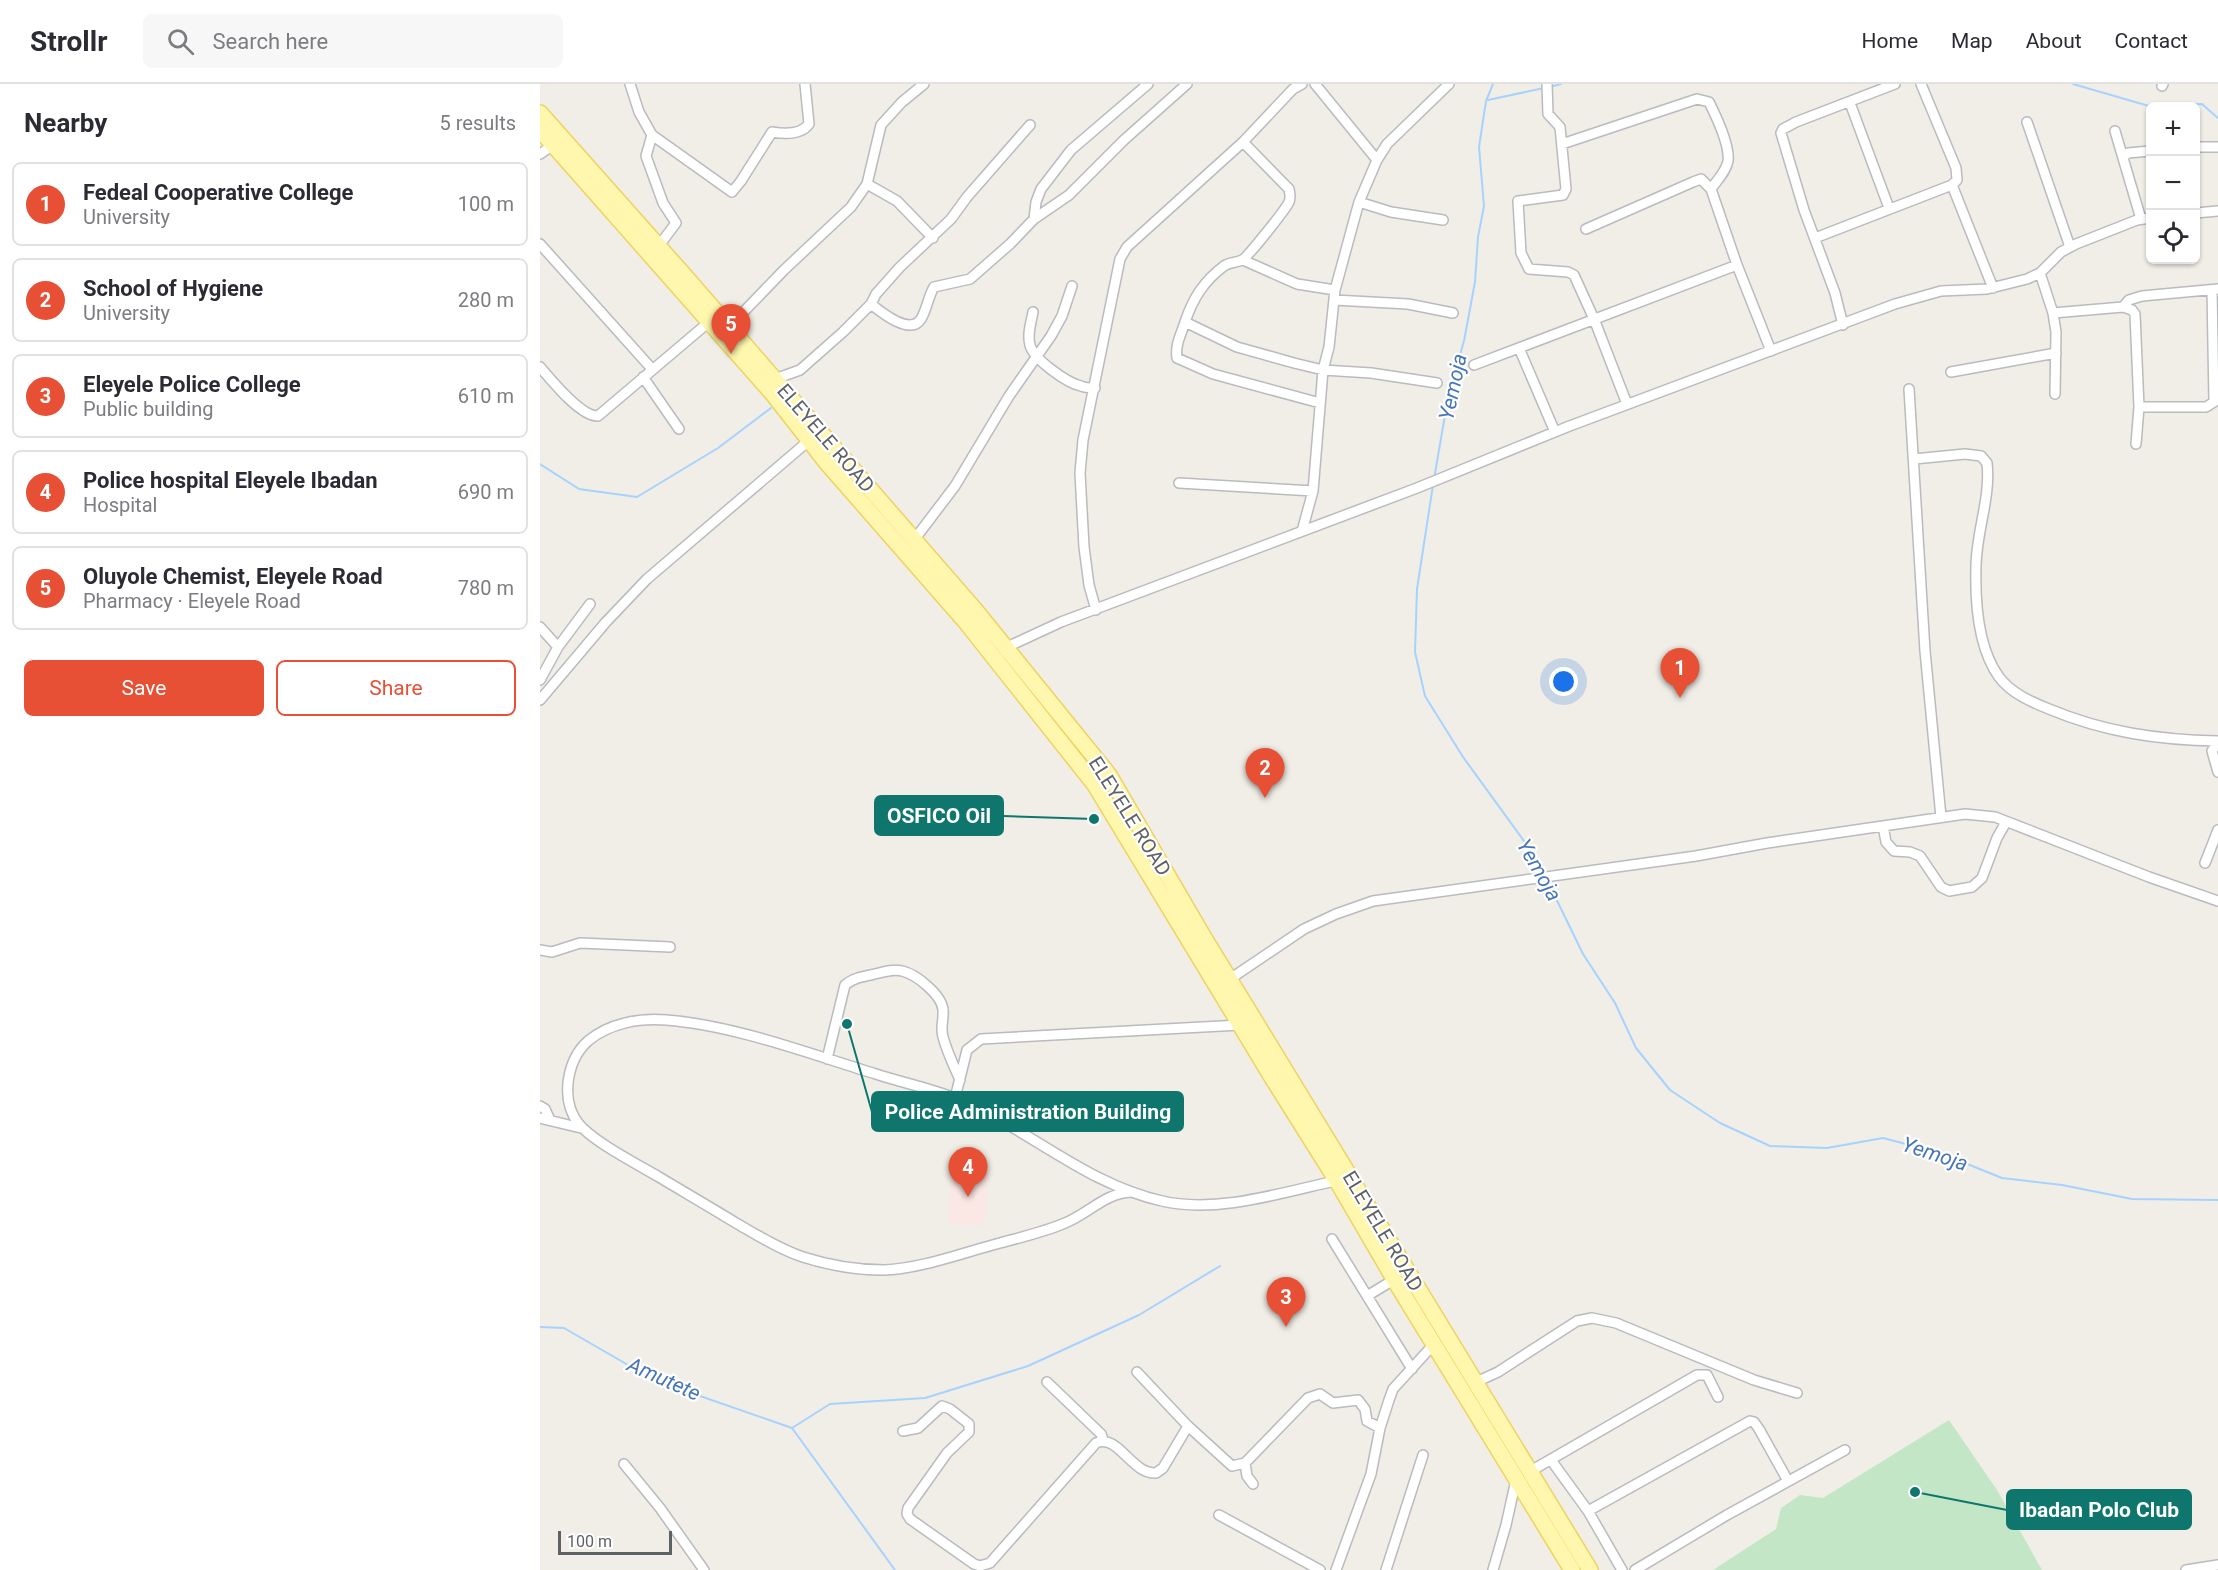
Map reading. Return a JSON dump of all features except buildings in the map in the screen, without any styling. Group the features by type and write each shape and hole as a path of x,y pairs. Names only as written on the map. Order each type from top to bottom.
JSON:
{"main road":[{"name":"ELEYELE ROAD","path":"540,113 729,327 811,431 914,540 1109,775 1344,1179 1395,1279 1434,1344 1590,1570"},
{"name":"ELEYELE ROAD","path":"540,129 709,322 776,386"},
{"name":"ELEYELE ROAD","path":"811,431 826,462 965,621 1095,785 1240,1025 1344,1179 1476,1383 1572,1570"},
{"path":"1095,785 1109,775"}],"street":[{"path":"630,84 639,112 652,135 732,192 772,132 783,134 801,131 810,124 805,84"},
{"path":"729,327 850,207 867,184 881,125 913,88 924,84"},
{"path":"1034,219 1036,202 1041,189 1071,150 1148,84"},
{"path":"870,304 903,324 917,324 934,287 962,282 977,275 1034,219 1069,195 1124,140 1187,84"},
{"path":"1096,610 1089,585 1084,547 1080,473 1083,440 1120,259 1127,247 1243,142 1287,95 1302,84"},
{"path":"1315,84 1377,160"},
{"path":"1302,531 1313,491 1323,370 1329,347 1335,290 1359,202 1377,160 1387,144 1449,84"},
{"path":"1843,325 1835,294 1781,133 1787,126 1895,84"},
{"path":"1815,238 1952,185 1957,180 1957,173 1921,84"},
{"path":"1546,88 1548,114 1560,127 1565,193 1518,201 1521,254 1529,269 1568,272 1574,275 1627,404"},
{"path":"1562,144 1702,99 1709,102 1728,152 1728,162 1724,171 1711,189"},
{"path":"1850,103 1889,208"},
{"path":"2027,123 2070,247"},
{"path":"776,386 800,370 843,332 870,304 900,267 951,219 967,197 1030,125"},
{"path":"1005,648 1061,622 1417,488 1627,404 1771,351 1929,294 1993,288 2040,273 2061,252 2070,247 2146,218 2115,131"},
{"path":"652,135 646,156 663,203 676,223 658,246"},
{"path":"1243,142 1289,189 1291,195 1281,217 1243,260"},
{"path":"540,154 554,144"},
{"path":"2200,147 2218,147"},
{"path":"2123,157 2128,153 2146,151"},
{"path":"1586,229 1701,179 1711,189 1737,265 1771,351"},
{"path":"867,184 897,201 933,238"},
{"path":"1952,185 1993,288"},
{"path":"1359,202 1391,212 1443,220"},
{"path":"2200,213 2218,211"},
{"path":"540,243 652,369"},
{"path":"1320,403 1213,374 1177,358 1177,342 1191,301 1204,285 1224,266 1232,262 1243,260 1297,284 1335,290"},
{"path":"1474,365 1737,265"},
{"path":"2040,273 2053,313 2056,353 2055,394"},
{"path":"914,540 955,486 1036,356 1051,336 1062,316 1072,286"},
{"path":"2123,307 2129,300 2142,296 2215,290 2214,402 2206,407 2139,407"},
{"path":"1334,300 1408,304 1453,313"},
{"path":"2053,313 2123,307 2132,310 2135,315 2139,407 2136,444"},
{"path":"1033,312 1029,338 1030,347 1036,356 1067,381 1082,387 1095,388"},
{"path":"540,367 587,415 593,416 604,412 709,322"},
{"path":"1185,322 1237,346 1323,370 1371,373 1437,383"},
{"path":"1519,348 1555,432"},
{"path":"1951,372 2056,353"},
{"path":"643,377 679,429"},
{"path":"1910,389 1925,651 1941,817"},
{"path":"540,700 606,622 647,579 811,431"},
{"path":"1914,459 1965,454 1981,456 1987,463 1986,503 1976,555 1976,580 1984,644 1995,670 2005,684 2035,704 2108,730 2164,739 2218,741 2212,751 2218,772"},
{"path":"1179,483 1313,491"},
{"path":"540,680 558,647 590,604"},
{"path":"540,627 558,647"},
{"path":"1230,980 1304,929 1356,906 1388,898 1696,856 1941,817 1978,814 1995,817 2149,878 2218,901"},
{"path":"1883,826 1886,842 1894,850 1920,856 1941,887 1949,891 1972,887 1982,878 1997,838 2006,822"},
{"path":"2205,863 2218,830"},
{"path":"540,950 552,952 580,943 670,947"},
{"path":"827,1059 845,985 851,980 891,970 902,971 912,975 933,991 940,1000 943,1011 940,1023 943,1036 960,1080"},
{"path":"1131,1192 1110,1196 1070,1221 1024,1237 896,1268 866,1269 843,1266 804,1257 768,1242 610,1148 581,1128 574,1118 569,1101 568,1082 574,1058 593,1037 605,1030 630,1022 666,1020 704,1025 752,1037 955,1098 1003,1122 1088,1173 1131,1192 1166,1203 1196,1206 1235,1202 1344,1179"},
{"path":"955,1098 967,1050 981,1039 1240,1025"},
{"path":"540,1106 547,1113 545,1119 581,1128"},
{"path":"1332,1239 1412,1369"},
{"path":"1367,1296 1395,1279"},
{"path":"1476,1383 1498,1372 1577,1321 1592,1318 1616,1323 1754,1380 1797,1394"},
{"path":"1336,1570 1371,1474 1380,1428 1393,1389 1434,1344"},
{"path":"1137,1372 1188,1426 1232,1466 1245,1463 1308,1398 1320,1394 1333,1403 1358,1400 1365,1409 1367,1421 1380,1428"},
{"path":"1493,1570 1523,1476 1697,1375 1707,1375 1718,1397"},
{"path":"1047,1383 1101,1434 1103,1440"},
{"path":"903,1431 918,1428 942,1406 950,1409 969,1424 969,1432 947,1453 908,1508 907,1514 910,1519 980,1566 990,1563 1094,1445 1103,1440 1113,1443 1139,1468 1156,1473 1163,1468 1188,1426"},
{"path":"1588,1511 1750,1421 1754,1422 1759,1429 1788,1481"},
{"path":"1635,1570 1845,1450"},
{"path":"1386,1570 1423,1455"},
{"path":"1551,1460 1588,1511 1622,1570"},
{"path":"1245,1463 1247,1476 1253,1484"},
{"path":"624,1464 660,1508 704,1570"},
{"path":"1219,1515 1320,1570"},
{"path":"2186,1570 2218,1565"}],"shaded area":[{"path":"952,1169 989,1172 984,1226 948,1223"}],"green space":[{"path":"1949,1420 1997,1490 2042,1570 1713,1570 1776,1529 1781,1508 1800,1495 1823,1498"}],"waterway":[{"name":"Yemoja","path":"1434,479 1449,392 1464,341 1475,282 1478,237 1484,206 1479,147 1486,101 1493,84"},
{"path":"1550,87 1561,84"},
{"path":"2073,84 2149,106 2202,104 2218,118"},
{"path":"1488,100 1544,88"},
{"path":"540,464 579,489 637,497 718,448 771,408"},
{"name":"Yemoja","path":"1433,485 1417,589 1415,652 1425,696 1463,757 1540,863 1545,875"},
{"name":"Yemoja","path":"1547,880 1583,954 1615,1003 1636,1048 1670,1090 1720,1123 1770,1146 1827,1148 1883,1138 1940,1153 2002,1178 2062,1185 2132,1199 2218,1200"},
{"path":"792,1428 830,1404 925,1398 1028,1366 1139,1315 1220,1266"},
{"name":"Amutete","path":"540,1327 564,1328 654,1380 792,1428"},
{"path":"792,1428 895,1570"}],"place":[{"name":"Oluyole Chemist, Eleyele Road","path":"731,354"},
{"name":"Fedeal Cooperative College","path":"1680,698"},
{"name":"School of Hygiene","path":"1265,798"},
{"name":"OSFICO Oil","path":"1094,819"},
{"name":"Police Administration Building","path":"847,1024"},
{"name":"Police hospital Eleyele Ibadan","path":"968,1197"},
{"name":"Eleyele Police College","path":"1286,1327"},
{"name":"Ibadan Polo Club","path":"1915,1492"}]}
